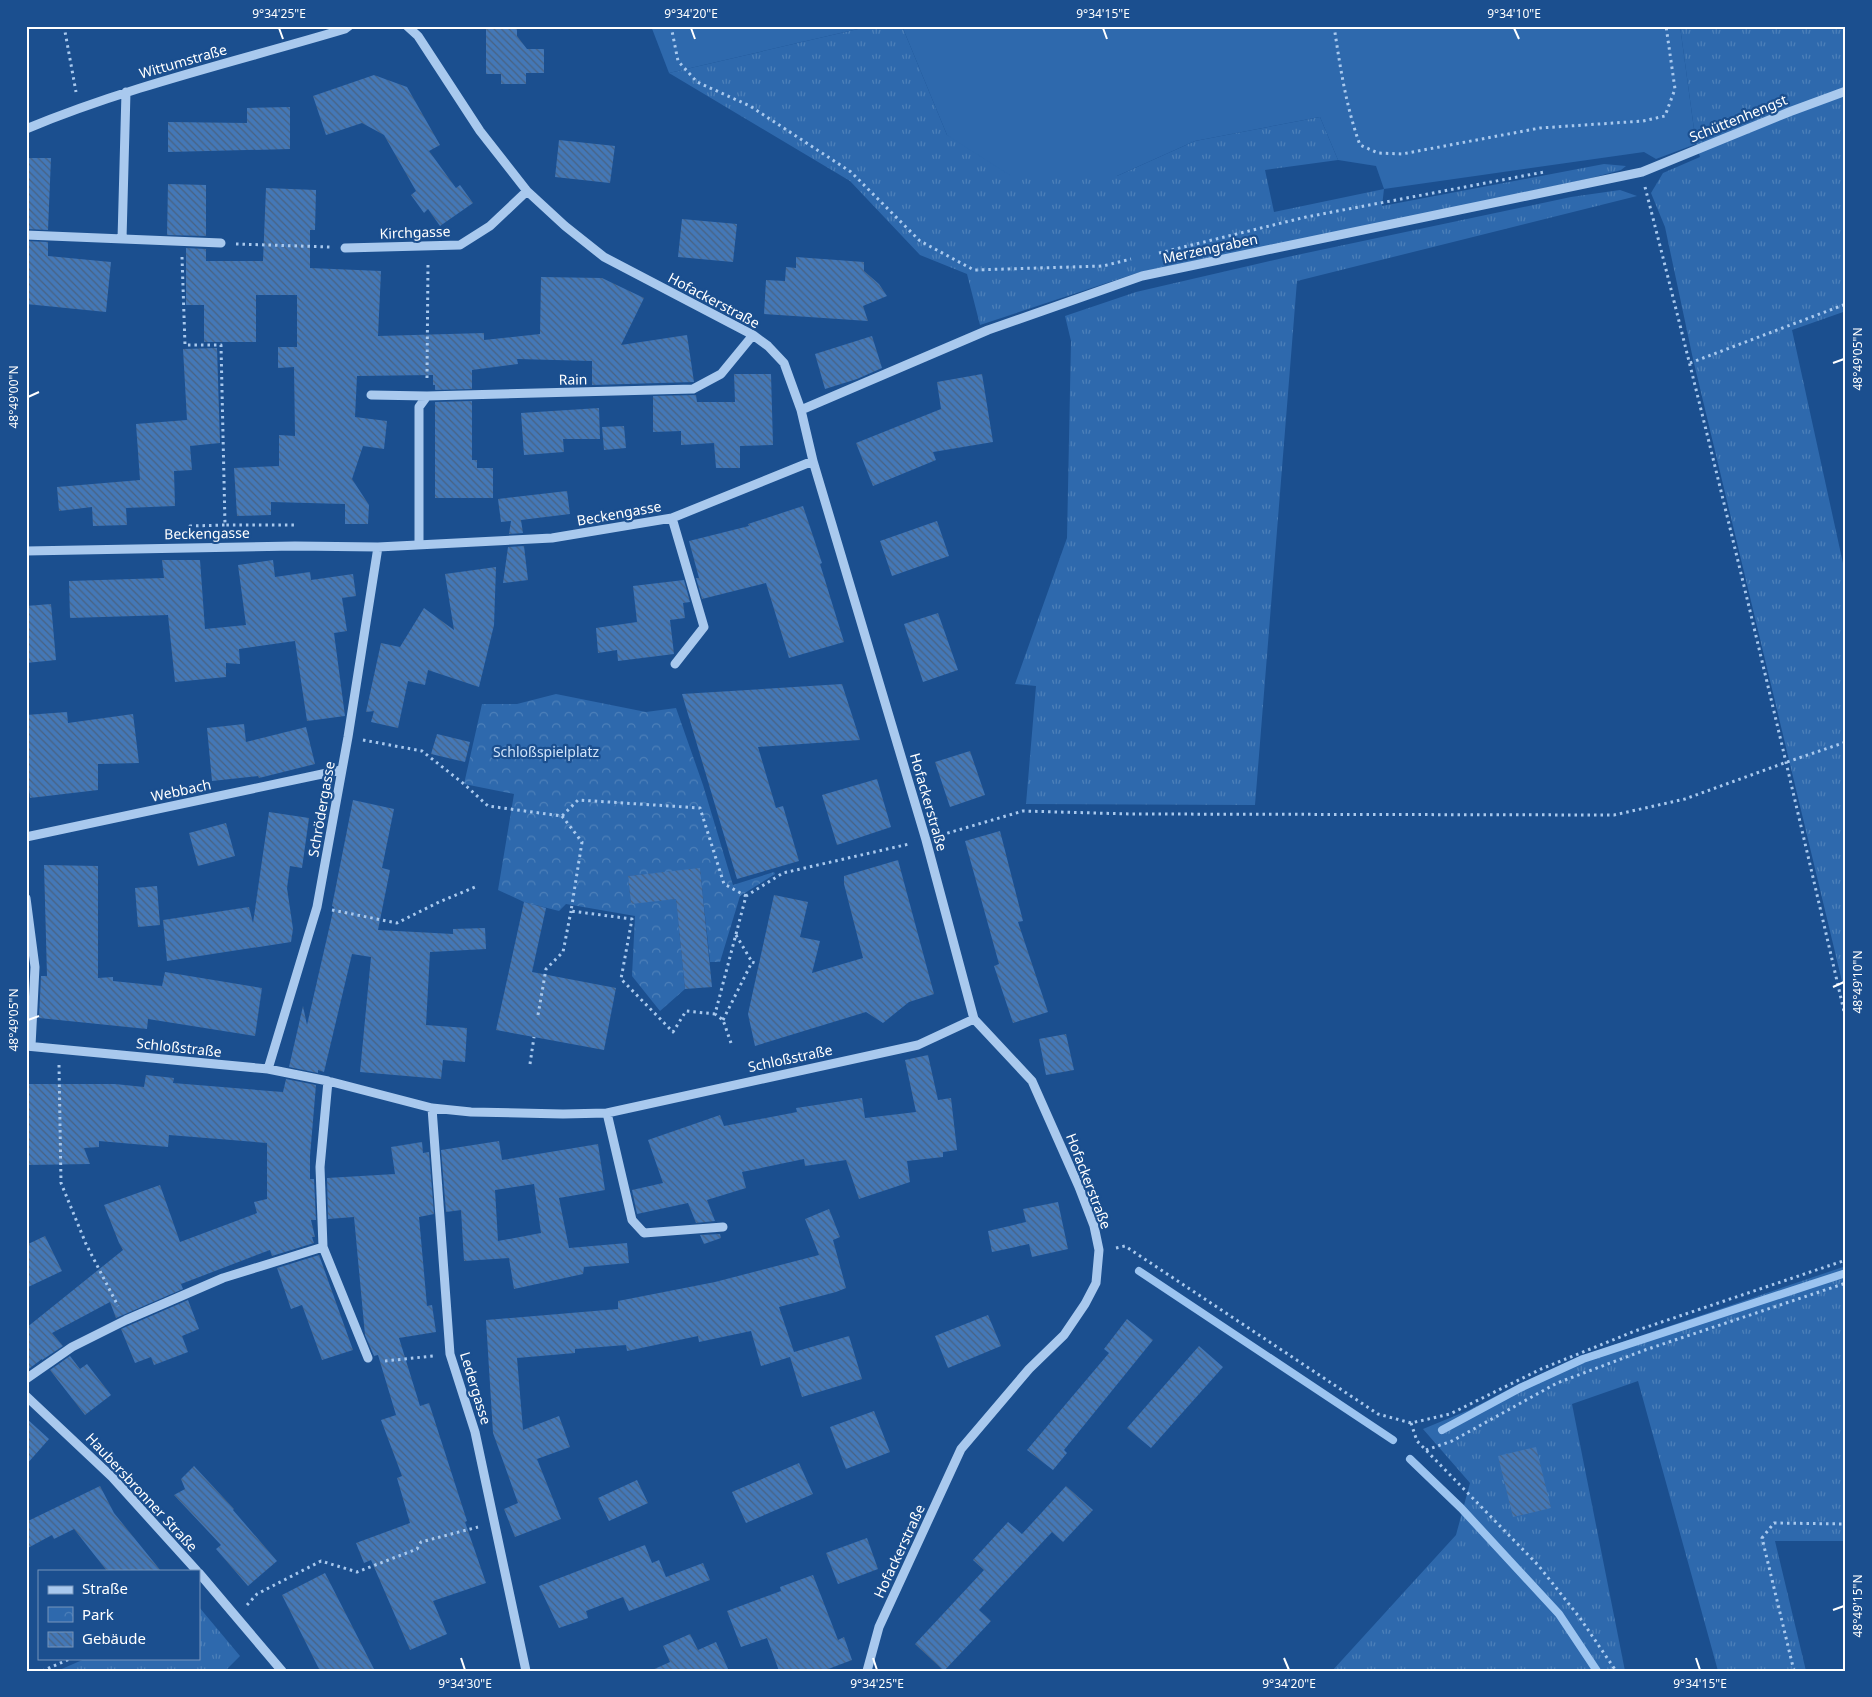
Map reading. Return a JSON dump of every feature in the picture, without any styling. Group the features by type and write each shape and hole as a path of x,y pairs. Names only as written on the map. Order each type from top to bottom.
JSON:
{"street":[{"name":"Wittumstraße","path":"26,129 78,108 126,92 345,29 349,26"},
{"name":"Hofackerstraße","path":"407,26 418,36 480,130 527,191 565,226 604,257 753,335 768,346 784,363 802,410 813,461 926,840 974,1019 1032,1081 1079,1187 1094,1226 1099,1250 1096,1283 1085,1304 1064,1335 1029,1369 961,1449 878,1627 867,1671"},
{"name":"Schüttenhengst","path":"1642,172 1789,112 1846,91"},
{"path":"122,239 126,92"},
{"name":"Merzengraben","path":"802,410 988,330 1142,276 1642,172"},
{"name":"Kirchgasse","path":"345,248 460,245 490,226 527,191"},
{"path":"26,236 220,244"},
{"name":"Rain","path":"371,395 427,396 693,389 721,374 753,335"},
{"path":"419,545 419,407 427,396"},
{"name":"Beckengasse","path":"26,551 295,546 378,548 552,538 672,518 813,461"},
{"path":"672,518 704,627 675,664"},
{"name":"Schrödergasse","path":"268,1069 317,907 348,737 378,548"},
{"name":"Webbach","path":"26,838 342,770"},
{"path":"26,898 35,966 29,1046"},
{"name":"Schloßstraße","path":"29,1046 268,1069 328,1081 432,1108 471,1112 607,1113 918,1045 974,1019"},
{"path":"328,1081 320,1167 322,1247 368,1358"},
{"name":"Ledergasse","path":"432,1108 450,1354 475,1432 526,1671"},
{"path":"607,1113 632,1220 644,1233 723,1227"},
{"path":"26,1379 72,1347 126,1320 223,1278 322,1247"},
{"name":"Haubersbronner Straße","path":"26,1396 112,1477 194,1570"},
{"name":"Haubersbronner Straße","path":"200,1577 282,1671"}],"path":[{"path":"64,26 78,108"},
{"path":"671,26 678,61 698,82 750,106 852,172 920,241 974,270 1103,266 1132,259"},
{"path":"1334,26 1343,83 1354,129 1360,145 1378,153 1402,154 1540,128 1644,121 1665,116 1675,89 1666,26"},
{"path":"1151,254 1306,217 1550,171"},
{"path":"1642,172 1786,762 1846,1020"},
{"path":"181,242 185,345 221,345 225,526"},
{"path":"220,244 345,248"},
{"path":"427,396 428,246"},
{"path":"1690,363 1846,304"},
{"path":"190,526 294,525 295,546"},
{"path":"348,737 422,751 464,784 488,806 562,816 582,842 563,952 546,969 538,1015"},
{"path":"715,1014 746,896 783,873 926,840 1022,811 1140,814 1614,815 1685,799 1846,742"},
{"path":"562,816 578,800 700,808 724,884 746,896"},
{"path":"317,907 397,923 475,887"},
{"path":"571,911 632,919 621,979 673,1032 686,1011 715,1014 723,1020 731,1042"},
{"path":"736,935 752,962 758,964"},
{"path":"723,1020 752,962"},
{"path":"530,1064 534,1037"},
{"path":"59,1049 61,1183 86,1244 126,1320"},
{"path":"1099,1250 1125,1246 1378,1414 1411,1423 1450,1414 1541,1369 1635,1331 1846,1260"},
{"path":"1426,1450 1452,1441 1557,1384 1645,1350 1846,1283"},
{"path":"368,1358 377,1362 450,1354"},
{"path":"1411,1423 1417,1441 1538,1564 1580,1618 1616,1671"},
{"path":"1794,1671 1762,1538 1774,1523 1846,1524"},
{"path":"236,1616 256,1594 321,1561 357,1572 417,1550 420,1542 495,1524"},
{"path":"42,1671 67,1660"}],"green space":[{"path":"651,26 871,26 669,73"},
{"path":"871,26 902,26 947,135 1117,176 1195,141 1320,117 1338,160 1265,170 1274,212 1384,189 1382,206 1604,164 1626,166 1621,170 1591,178 1140,272 980,325 967,274 920,255 850,181 669,73"},
{"path":"902,26 1680,26 1696,144 1656,159 1644,152 1384,189 1376,166 1338,160 1320,117 1195,141 1117,176 1011,176 947,135"},
{"path":"1680,26 1846,26 1846,311 1792,330 1846,577 1846,998 1693,359 1665,227 1651,193 1663,173 1700,157 1696,144"},
{"path":"1620,190 1637,196 1297,281 1255,805 1026,804 1036,686 1015,684 1067,538 1071,341 1065,316 1136,292 1292,256 1571,197"},
{"name":"Schloßspielplatz","path":"556,694 646,712 676,708 703,785 733,885 774,872 775,874 740,896 720,962 710,962 700,869 628,876 631,903 676,899 685,989 660,1011 632,976 635,916 566,904 559,911 524,902 498,890 514,794 464,784 482,704 517,704"},
{"path":"1846,1266 1846,1541 1775,1541 1806,1671 1718,1671 1638,1381 1572,1404 1625,1671 1332,1671 1456,1535 1470,1483 1423,1429 1469,1410 1517,1385 1581,1356"},
{"path":"200,1608 240,1656 225,1671 57,1671 82,1660 200,1660"}],"building":[{"path":"486,26 517,26 517,36 527,49 544,49 544,73 526,73 526,84 501,84 501,74 486,74"},
{"path":"374,75 407,87 440,145 429,151 456,188 460,185 473,203 440,226 428,209 424,213 411,195 416,191 384,135 362,123 326,135 313,96"},
{"path":"290,107 290,149 168,152 168,122 247,123 247,108"},
{"path":"559,140 615,146 610,183 555,177"},
{"path":"26,158 51,158 48,230 26,229"},
{"path":"168,184 206,185 206,236 167,235"},
{"path":"266,188 316,190 315,230 310,230 310,268 381,271 378,336 484,333 484,340 540,334 541,277 602,278 644,298 621,345 687,335 694,382 592,385 592,361 517,359 518,364 472,370 472,389 435,390 433,375 357,376 355,417 387,421 384,449 363,446 352,479 369,505 368,524 345,524 345,504 271,502 271,515 237,516 234,468 279,466 279,435 295,436 294,367 278,368 278,347 297,347 297,295 256,295 256,342 204,342 204,305 186,305 186,248 206,249 206,261 263,261"},
{"path":"682,219 737,224 733,262 678,257"},
{"path":"26,241 48,242 48,256 111,262 106,312 26,304"},
{"path":"796,257 864,262 864,271 879,284 887,296 863,306 868,321 764,314 766,280 785,281 786,267 796,268"},
{"path":"872,336 882,368 857,379 825,389 815,354"},
{"path":"217,348 220,443 190,446 192,470 174,471 175,506 126,508 127,525 93,526 92,507 59,511 57,487 140,480 136,424 187,420 183,349"},
{"path":"734,374 771,374 773,445 740,446 740,468 716,468 714,443 681,445 681,431 653,432 653,396 696,395 697,402 735,402"},
{"path":"982,374 993,442 933,452 936,460 873,486 856,443 941,409 937,382"},
{"path":"472,401 472,460 477,460 477,468 493,468 493,498 435,498 435,402"},
{"path":"599,408 600,439 563,439 564,452 524,455 521,413"},
{"path":"624,426 626,448 604,450 602,427"},
{"path":"567,491 570,514 521,520 523,533 509,534 511,521 501,522 498,499"},
{"path":"803,506 822,563 820,564 844,642 789,658 766,583 702,599 696,578 699,578 689,541 749,526 748,524"},
{"path":"937,521 949,556 892,576 880,541"},
{"path":"524,546 528,580 503,583 508,547"},
{"path":"162,560 200,560 205,629 246,625 238,565 273,560 275,577 310,572 311,580 353,574 356,596 342,598 347,631 334,633 345,716 307,721 295,641 239,649 240,664 226,663 226,677 175,682 168,615 70,618 69,581 164,578"},
{"path":"496,567 494,625 479,687 428,670 425,685 408,681 398,728 371,722 374,711 366,712 381,643 400,647 424,608 454,630 445,574"},
{"path":"684,580 690,602 683,603 685,618 670,620 674,654 618,661 617,650 598,653 596,628 637,622 633,586"},
{"path":"51,604 56,660 26,663 26,606"},
{"path":"938,613 958,670 923,682 904,624"},
{"path":"842,684 860,740 758,747 776,808 783,806 799,861 737,879 682,694"},
{"path":"67,712 68,723 133,714 139,763 98,764 98,790 30,798 26,761 26,715"},
{"path":"244,724 246,742 306,727 315,764 259,778 258,776 212,781 207,728"},
{"path":"437,734 470,742 465,762 431,754"},
{"path":"970,751 985,795 950,807 935,762"},
{"path":"877,779 891,827 837,845 822,795"},
{"path":"353,800 394,809 382,868 390,870 378,930 453,934 453,929 485,928 486,949 430,952 426,1025 467,1028 465,1062 443,1060 441,1079 360,1072 371,957 352,954 324,1072 318,1070 318,1073 289,1067 303,1006 307,1025 334,907 332,906"},
{"path":"269,812 309,818 302,868 290,866 287,888 293,929 291,942 167,961 163,920 249,907 253,923"},
{"path":"226,823 235,856 198,866 189,833"},
{"path":"1000,831 1023,921 1018,922 1048,1012 1013,1023 994,966 999,964 965,841"},
{"path":"898,860 934,994 909,1002 883,1023 866,1012 755,1046 748,1014 774,895 808,902 800,937 820,941 812,973 863,958 844,884 844,876"},
{"path":"44,865 98,866 98,978 113,977 113,981 162,986 165,972 262,988 255,1036 148,1019 147,1029 39,1018 41,976 47,976"},
{"path":"700,868 712,987 685,989 676,899 631,904 628,876"},
{"path":"157,886 160,925 138,927 135,888"},
{"path":"524,902 546,908 532,972 616,988 604,1050 496,1030"},
{"path":"1066,1034 1074,1070 1046,1075 1039,1039"},
{"path":"928,1055 938,1100 951,1098 957,1150 943,1152 943,1157 907,1161 910,1182 859,1199 846,1160 805,1166 804,1159 742,1172 746,1188 707,1200 715,1221 696,1223 688,1203 637,1214 632,1190 663,1183 648,1140 720,1115 724,1126 797,1112 796,1108 862,1098 865,1118 916,1112 905,1060"},
{"path":"146,1075 174,1078 173,1083 283,1092 286,1079 316,1085 310,1156 310,1179 314,1179 316,1220 311,1220 315,1237 312,1237 314,1243 272,1256 270,1250 181,1284 183,1289 116,1318 110,1302 52,1333 63,1346 26,1371 26,1328 123,1250 104,1205 160,1185 180,1242 257,1213 254,1202 267,1199 267,1143 169,1135 168,1147 99,1141 99,1147 84,1148 90,1164 26,1165 26,1084 115,1084 144,1087"},
{"path":"499,1141 502,1160 598,1144 605,1190 559,1198 569,1248 627,1243 629,1263 584,1267 583,1274 514,1289 509,1258 464,1261 461,1210 446,1212 441,1150","holes":["534,1184 541,1233 498,1241 495,1190"]},
{"path":"422,1142 423,1153 429,1152 434,1214 419,1217 427,1306 432,1305 436,1332 399,1338 420,1406 429,1403 467,1521 465,1522 486,1583 433,1601 447,1634 410,1650 371,1560 364,1563 356,1543 410,1523 397,1478 402,1476 381,1420 396,1415 378,1355 374,1356 365,1335 354,1217 328,1219 327,1178 395,1174 391,1147"},
{"path":"1058,1202 1068,1249 1032,1257 1029,1244 992,1252 988,1231 1026,1222 1023,1209"},
{"path":"829,1209 840,1237 833,1240 846,1288 779,1307 794,1352 849,1336 862,1379 802,1397 790,1357 761,1366 751,1331 699,1342 698,1336 627,1351 626,1345 575,1349 575,1353 517,1358 523,1430 559,1416 570,1447 537,1459 561,1519 515,1537 504,1509 518,1503 493,1433 486,1320 618,1309 618,1301 715,1282 819,1255 805,1219"},
{"path":"720,1234 721,1238 704,1244 700,1235"},
{"path":"45,1236 62,1271 26,1288 26,1245"},
{"path":"319,1255 353,1350 322,1360 302,1305 291,1309 277,1268"},
{"path":"188,1300 199,1329 182,1336 188,1352 154,1365 151,1357 135,1363 121,1329"},
{"path":"988,1315 1001,1346 948,1368 935,1336"},
{"path":"1127,1319 1153,1340 1064,1450 1067,1453 1053,1470 1027,1450 1109,1353 1104,1349"},
{"path":"1199,1346 1223,1367 1151,1448 1127,1428"},
{"path":"70,1356 80,1369 87,1364 111,1395 85,1415 50,1370"},
{"path":"874,1411 890,1452 846,1469 830,1427"},
{"path":"26,1418 49,1439 26,1465"},
{"path":"1536,1447 1551,1508 1513,1517 1498,1456"},
{"path":"799,1463 813,1494 746,1523 732,1492"},
{"path":"194,1466 234,1509 277,1561 248,1586 216,1549 221,1545 174,1495 185,1489 181,1479"},
{"path":"637,1480 648,1503 609,1521 598,1498"},
{"path":"100,1486 114,1513 160,1570 106,1570 74,1529 54,1539 52,1535 26,1549 26,1522"},
{"path":"1066,1486 1093,1510 1063,1542 1052,1532 979,1610 991,1621 944,1671 915,1644 984,1570 973,1560 1008,1522 1022,1534"},
{"path":"867,1538 878,1569 838,1584 826,1553"},
{"path":"645,1545 652,1563 659,1560 666,1577 703,1563 710,1580 629,1611 623,1597 586,1611 588,1618 559,1628 539,1586"},
{"path":"325,1573 375,1671 320,1671 282,1595"},
{"path":"813,1575 838,1640 844,1637 852,1660 823,1671 779,1671 767,1638 741,1647 727,1611 781,1591 780,1587"},
{"path":"690,1634 698,1650 716,1642 729,1671 650,1671 670,1662 663,1646"}],"waterway":[{"path":"1139,1271 1393,1440"},
{"path":"1442,1430 1520,1388 1583,1359 1846,1273"},
{"path":"1410,1459 1461,1508 1559,1614 1597,1671"}]}
